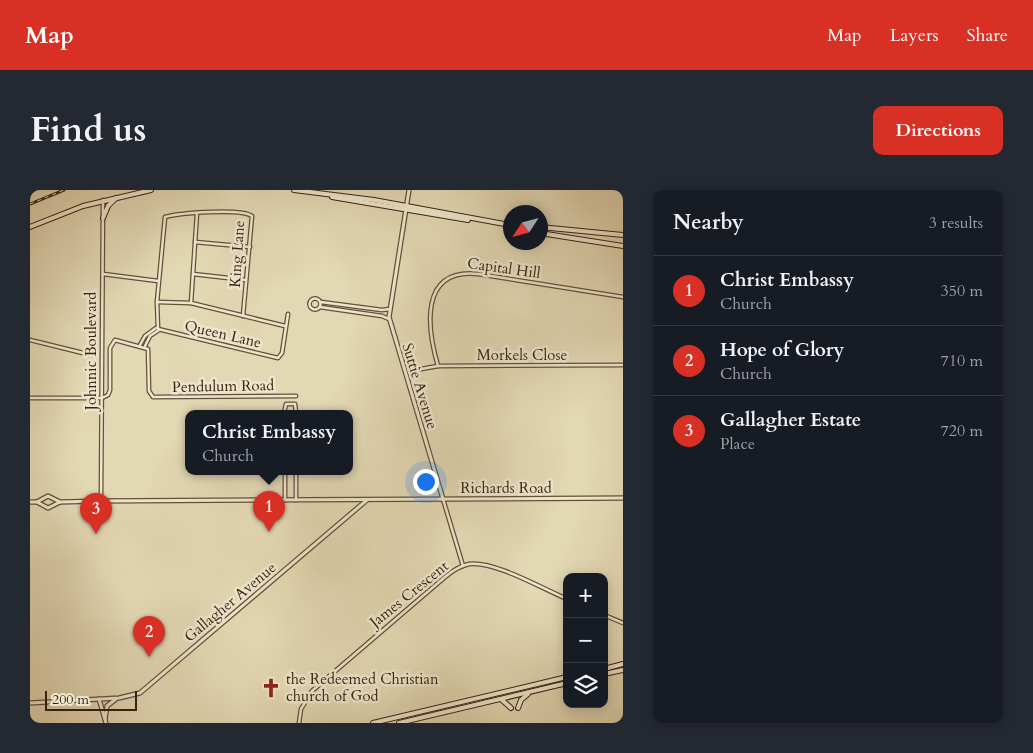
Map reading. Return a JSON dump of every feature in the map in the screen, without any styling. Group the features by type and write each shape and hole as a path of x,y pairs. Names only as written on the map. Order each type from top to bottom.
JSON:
{"main road":[{"path":"30,227 103,200 151,190"},
{"path":"294,190 503,225"},
{"path":"103,218 109,203 120,196"},
{"path":"548,229 623,235"},
{"path":"548,234 623,246"},
{"path":"608,667 623,664"},
{"path":"608,673 623,670"},
{"path":"373,723 563,678"},
{"path":"399,723 563,684"},
{"path":"518,708 523,698 532,692"},
{"path":"500,699 511,708"}],"street":[{"name":"Suttie Avenue","path":"409,190 389,319 463,566"},
{"name":"Johnnic Boulevard","path":"101,501 103,200"},
{"path":"190,303 197,213"},
{"name":"King Lane","path":"157,302 163,219 167,216 197,213 251,214 253,218 243,316"},
{"path":"195,242 250,247"},
{"path":"103,274 159,281"},
{"path":"193,274 246,280"},
{"name":"Capital Hill","path":"438,366 430,336 432,303 436,290 454,274 478,274 623,297"},
{"path":"389,319 359,312 320,307 313,308 310,302 315,298 321,302 390,309"},
{"path":"158,329 157,302 190,303 286,326 288,314"},
{"path":"320,307 321,302"},
{"path":"359,312 360,307"},
{"name":"Queen Lane","path":"158,329 277,358 281,356 286,326"},
{"path":"140,345 145,336 158,329"},
{"path":"30,398 102,398 110,393 110,348 112,342 140,345 146,348 150,336 158,329"},
{"path":"30,340 87,354"},
{"name":"Pendulum Road","path":"146,348 151,396 156,398 296,396"},
{"name":"Morkels Close","path":"421,369 438,366 623,365"},
{"path":"285,410 286,404 294,404 295,410"},
{"path":"285,475 285,500"},
{"path":"296,475 296,500"},
{"path":"30,502 37,502 50,507 54,502 50,496 37,502"},
{"name":"Richards Road","path":"54,502 623,498"},
{"path":"43,499 43,504"},
{"name":"Gallagher Avenue","path":"30,703 135,696 367,500"},
{"name":"James Crescent","path":"299,723 301,709 312,691 445,576 463,566 476,564 490,566 563,597"},
{"path":"608,617 623,624"},
{"path":"105,718 107,706 119,698"},
{"path":"99,699 106,723"}],"railway":[{"path":"30,204 64,190"}],"place":[{"name":"Christ Embassy","path":"269,532"},
{"name":"Gallagher Estate","path":"96,534"},
{"name":"Hope of Glory","path":"149,657"},
{"name":"the Redeemed Christian church of God","path":"271,688"}]}
